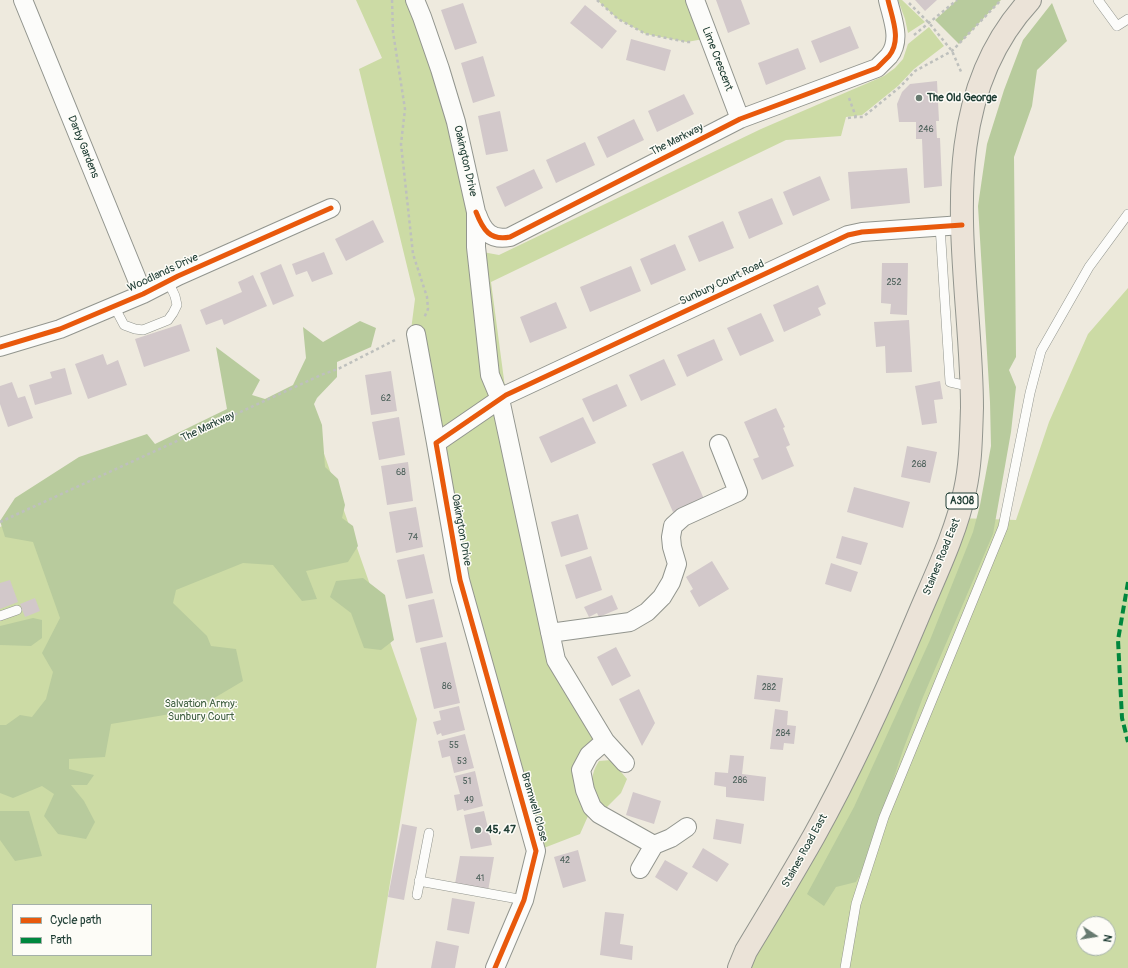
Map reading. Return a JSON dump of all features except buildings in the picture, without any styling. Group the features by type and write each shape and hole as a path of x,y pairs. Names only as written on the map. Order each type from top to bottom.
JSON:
{"highway":[{"name":"Staines Road East","path":"739,968 746,951 814,835 845,776 893,676 958,518 966,488 971,440 972,387 962,225 961,185 965,145 973,99 986,67 1002,36 1030,0"}],"street":[{"name":"Darby Gardens","path":"23,0 143,294"},
{"name":"Oakington Drive","path":"415,0 440,69 456,122 476,212 476,247 490,375 500,399 556,660 605,741 625,763"},
{"name":"Lime Crescent","path":"695,0 740,119"},
{"path":"888,0 896,30 894,45"},
{"name":"The Markway","path":"476,212 481,225 489,234 500,238 510,237 740,119 877,68 890,55 894,45"},
{"name":"Woodlands Drive","path":"0,347 60,329 143,294 168,281 331,208"},
{"name":"Sunbury Court Road","path":"500,399 848,235 862,232 962,225"},
{"name":"Oakington Drive","path":"415,333 460,580 492,695"},
{"path":"436,443 500,399"},
{"path":"550,633 630,622 647,612 662,597 671,582 677,564 672,547 671,537 673,526 683,517 738,492 719,444"},
{"name":"Bramwell Close","path":"492,695 536,851 524,900 495,968"},
{"path":"605,741 589,755 581,770 585,790 592,807 599,814 654,845"},
{"path":"640,869 654,845 671,838 688,827"}],"lane":[{"path":"1098,0 1117,26 1128,18"},
{"path":"845,968 856,904 884,817 1003,527 1030,393 1041,351 1089,267 1128,214"},
{"path":"940,226 950,382 972,387"},
{"path":"114,306 124,325 135,329 143,330 168,320 174,313 177,305 175,296 168,281"},
{"path":"0,616 17,610"},
{"path":"417,895 429,833"},
{"path":"419,881 524,900"}],"path":[{"path":"392,0 393,32 405,109 401,144 412,254 427,297 428,309 423,322 415,333"},
{"path":"597,0 618,19 646,34 687,42 709,38"},
{"path":"906,0 930,24 952,51 973,99"},
{"path":"894,45 910,38 930,24 957,0"},
{"path":"848,118 863,117 900,87 915,71 952,51 1001,0"},
{"path":"842,81 856,117"}],"green space":[{"path":"356,0 415,0 422,17 477,251 499,255 761,129 884,76 895,68 903,59 908,44 929,27 944,46 914,69 898,86 862,115 846,117 841,136 786,140 491,282 506,395 550,633 605,741 589,755 592,807 580,834 536,851 492,695 411,330 415,299 359,69 382,58"},
{"path":"597,0 695,0 709,38 687,42 646,34 618,19"},
{"path":"898,0 902,0 925,22 908,33"},
{"path":"957,0 1001,0 959,44 935,20"},
{"path":"1052,3 1067,41 1037,70 1032,106 1014,157 1016,357 1009,370 1016,387 1011,432 993,534 923,697 903,750 866,863 856,882 836,887 824,906 807,894 854,807 930,640 973,532 980,505 991,446 990,402 978,206 987,144 1004,90 1023,40"},
{"path":"1128,288 1128,968 739,968 776,901 958,518 1016,520 1049,422 1088,334"},
{"path":"360,321 376,328 371,347 337,362 337,377 317,398 314,404 322,425 325,467 338,479 345,505 342,518 353,526 358,546 348,562 306,571 317,599 302,601 273,565 243,563 176,590 173,603 207,636 211,646 236,649 243,681 194,710 111,724 105,757 69,759 69,769 94,775 87,785 71,785 84,801 95,822 86,839 58,834 44,816 54,794 42,786 13,798 0,793 0,725 6,725 20,715 32,717 46,699 53,672 42,653 60,618 33,542 5,537 0,521 15,498 79,457 147,434 155,444 227,409 216,347 260,380 252,395 265,399 293,385 306,358 303,327 323,342"},
{"name":"Salvation Army: Sunbury Court","path":"301,388 417,719 376,968 0,968 0,527"},
{"path":"363,578 385,595 394,640 381,650 364,648 351,613 330,597 336,581"},
{"path":"33,618 42,620 42,638 31,646 0,645 0,626"},
{"path":"611,760 627,779 621,793 605,809 594,792 592,780 595,768 599,761"},
{"path":"0,811 29,811 42,856 15,861 0,840"}],"marked path":[{"path":"1128,582 1118,640 1122,718 1128,742"}],"cycle path":[{"path":"476,212 481,224 492,236 503,238 510,237 740,119 877,68 889,56 895,43 894,21 888,0"},
{"path":"0,347 60,329 143,294 178,276 331,208"},
{"path":"495,968 524,900 536,851 460,580 436,443 506,395 848,235 862,232 962,225"}],"place":[{"name":"The Old George","path":"919,98"},
{"name":"45, 47","path":"478,830"}]}
